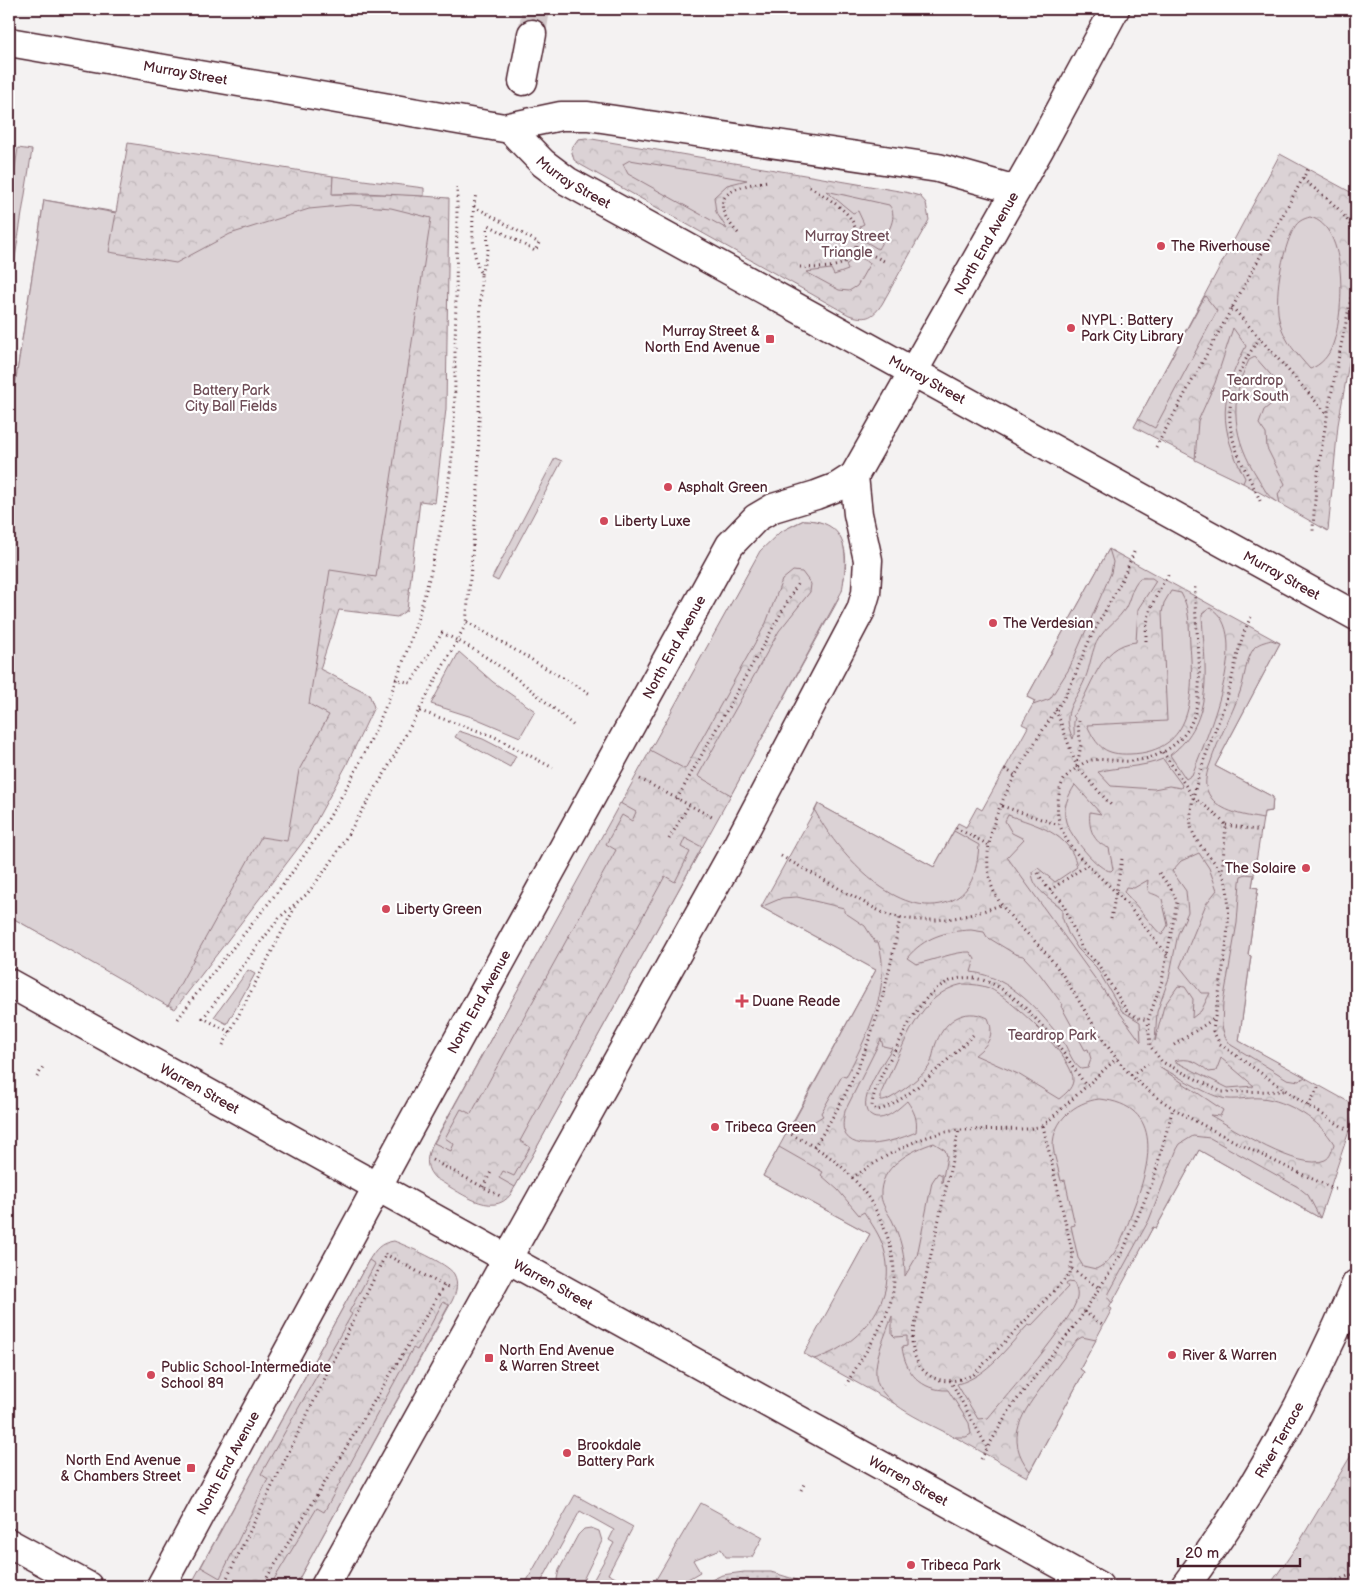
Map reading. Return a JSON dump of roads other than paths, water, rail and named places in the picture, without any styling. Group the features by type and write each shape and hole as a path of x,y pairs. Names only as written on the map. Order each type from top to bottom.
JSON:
{"street":[{"name":"North End Avenue","path":"161,1586 377,1187 730,546 750,523 773,508 816,495 854,476 911,372 1016,190 1115,9"},
{"path":"523,80 532,34"},
{"name":"Murray Street","path":"9,42 509,128 561,116 588,116 938,168 1016,190"},
{"name":"Murray Street","path":"509,128 543,163 567,181 1356,616"},
{"path":"325,1586 733,853 861,610 866,593 868,560 854,496 854,476"},
{"name":"Warren Street","path":"9,984 1099,1586"},
{"name":"River Terrace","path":"1185,1586 1240,1504 1303,1398 1356,1284"},
{"path":"9,1542 88,1586"}],"tunnel":[{"path":"532,34 536,9"}],"place":[{"name":"The Riverhouse","path":"1161,246"},
{"name":"NYPL : Battery Park City Library","path":"1071,328"},
{"name":"Murray Street & North End Avenue","path":"770,339"},
{"name":"Asphalt Green","path":"668,487"},
{"name":"Liberty Luxe","path":"604,521"},
{"name":"The Verdesian","path":"993,623"},
{"name":"The Solaire","path":"1306,868"},
{"name":"Liberty Green","path":"386,909"},
{"name":"Duane Reade","path":"742,1001"},
{"name":"Tribeca Green","path":"715,1127"},
{"name":"River & Warren","path":"1172,1355"},
{"name":"North End Avenue & Warren Street","path":"489,1358"},
{"name":"Public School-Intermediate School 89","path":"151,1375"},
{"name":"Brookdale Battery Park","path":"567,1453"},
{"name":"North End Avenue & Chambers Street","path":"191,1468"},
{"name":"Tribeca Park","path":"911,1565"}],"park label":[{"name":"Murray Street Triangle","path":"847,244"},
{"name":"Teardrop Park South","path":"1255,388"},
{"name":"Battery Park City Ball Fields","path":"231,398"},
{"name":"Teardrop Park","path":"1052,1035"}]}
